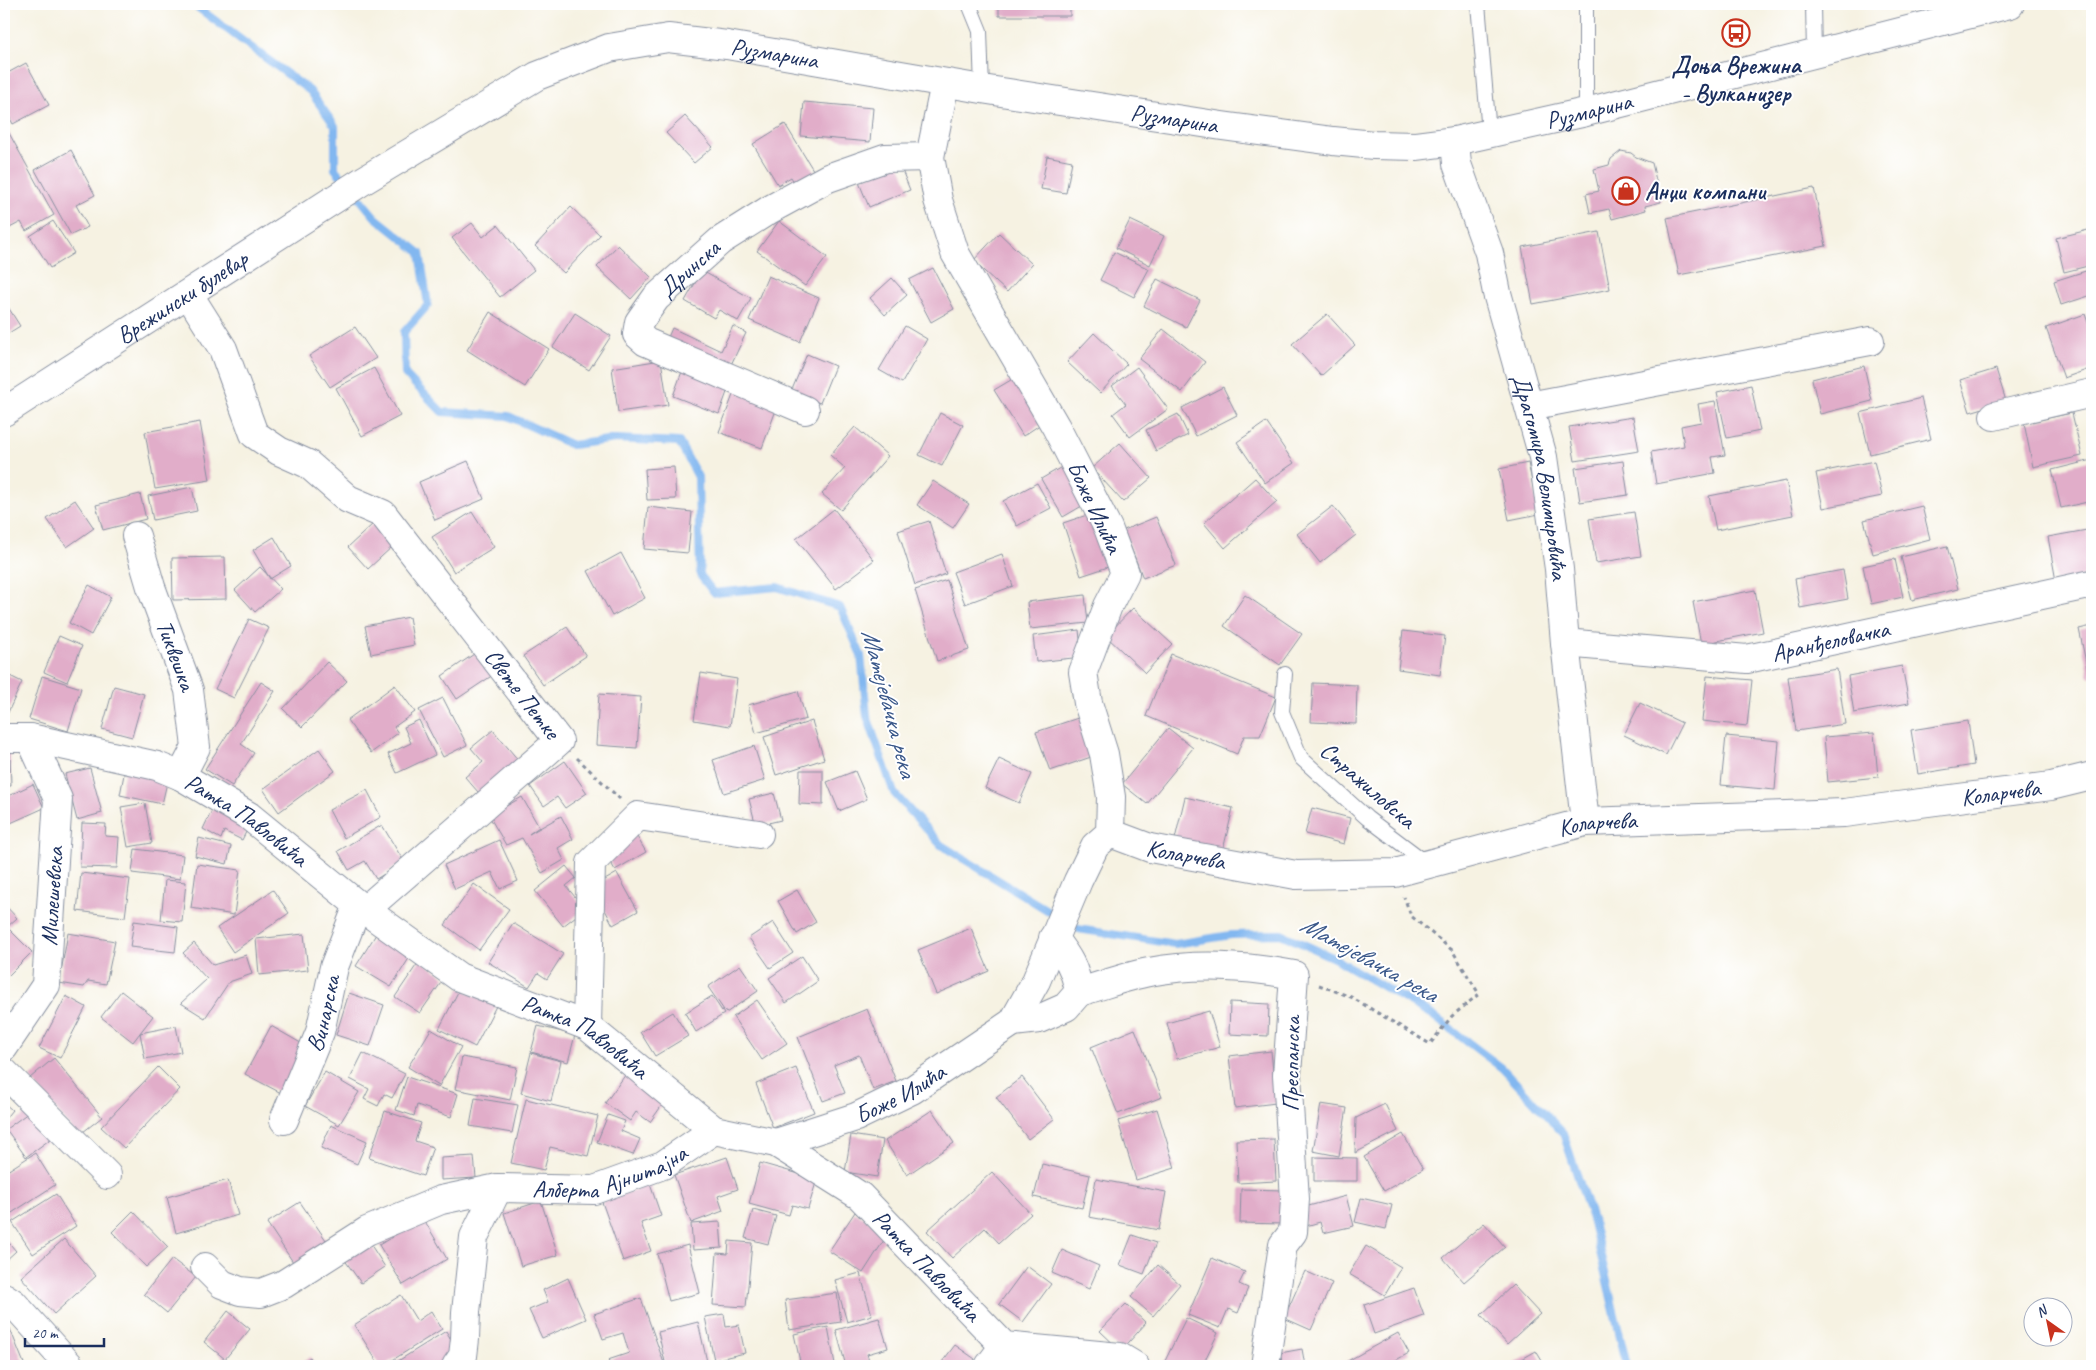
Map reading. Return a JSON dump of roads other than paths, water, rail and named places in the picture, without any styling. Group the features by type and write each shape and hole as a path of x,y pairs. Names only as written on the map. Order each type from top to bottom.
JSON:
{"street":[{"name":"Рузмарина","path":"361,182 537,76 609,48 668,38 726,45 982,89 1333,141 1374,145 1416,146 1455,141 1586,112 2010,4"},
{"name":"Боже Илића","path":"776,1143 856,1117 912,1090 1013,1022 1036,981 1053,938 1095,846 1110,833 1111,797 1104,754 1088,703 1083,672 1108,606 1125,573 1108,528 1056,427 955,253 938,200 930,157 945,83"},
{"name":"Драгомира Велимировића","path":"1455,141 1457,164 1489,253 1497,293 1543,457 1559,569 1585,822"},
{"name":"Дринска","path":"805,410 646,342 637,334 638,322 656,298 720,241 769,210 828,178 885,158 930,157"},
{"name":"Врежински булевар","path":"4,412 189,295 361,182"},
{"name":"Свете Петке","path":"189,295 223,349 254,434 279,451 308,464 348,499 383,514 560,742 362,907"},
{"path":"1529,406 1870,341"},
{"path":"1994,416 2092,393"},
{"name":"Тиквешка","path":"136,536 151,587 189,690 196,747 181,776"},
{"name":"Аранђеловачка","path":"1565,642 1747,659 2092,584"},
{"name":"Ратка Павловића","path":"17,738 157,766 181,776 250,816 362,907 459,977 587,1026 714,1130 776,1143 860,1196 997,1356 1120,1357 1135,1366"},
{"name":"Милешевска","path":"4,1047 46,986 58,799 17,738"},
{"name":"Коларчева","path":"1110,833 1150,848 1296,875 1395,873 1585,822 1844,813 2051,786 2092,776"},
{"path":"587,1026 591,863 638,816 759,834"},
{"name":"Винарска","path":"284,1120 320,1032 334,967 362,907"},
{"path":"1053,938 1068,958 1076,976 1079,992"},
{"name":"Преспанска","path":"1079,992 1148,972 1179,969 1225,967 1263,969 1294,975 1288,1075 1295,1199 1293,1232 1283,1245 1265,1366"},
{"name":"Боже Илића","path":"1013,1022 1039,1019 1066,1008 1079,992"},
{"path":"4,1072 107,1175"},
{"name":"Алберта Ајнштајна","path":"205,1268 222,1284 240,1291 261,1293 284,1284 367,1231 441,1200 498,1188 594,1190 663,1165 714,1130"},
{"path":"456,1366 463,1356 466,1339 466,1312 474,1237 498,1188"},
{"path":"4,1297 13,1303 70,1366"}],"lane":[{"path":"969,4 980,31 982,89"},
{"path":"1478,4 1489,133"},
{"path":"1586,4 1586,112"},
{"path":"1813,4 1814,54"},
{"name":"Стражиловска","path":"1284,674 1282,712 1301,758 1367,818 1428,864"}],"waterway":[{"name":"Матејевачка река","path":"193,4 310,91 335,126 335,169 375,217 420,253 428,305 404,332 405,374 442,412 508,416 572,445 615,439 679,442 698,477 700,575 714,593 777,587 840,607 861,655 867,716 894,793 941,845 1078,929 1175,944 1231,935 1281,934 1334,958 1432,1015 1502,1068 1563,1133 1593,1222 1627,1366"}],"place":[{"name":"Доња Врежина - Вулканизер","path":"1736,33"},
{"name":"Анџи компани","path":"1626,191"}]}
